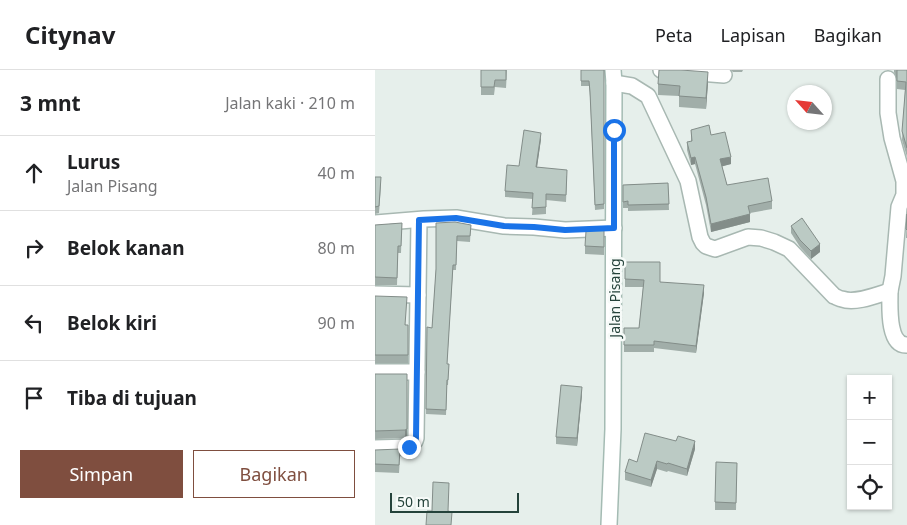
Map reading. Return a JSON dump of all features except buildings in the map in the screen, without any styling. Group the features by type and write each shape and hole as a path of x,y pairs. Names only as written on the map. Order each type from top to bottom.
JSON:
{"street":[{"path":"661,70 724,75"},
{"path":"614,77 648,96 689,182 701,237 706,246 715,249 748,238 761,238 789,249 834,296 842,300 857,300 890,291"},
{"name":"Jalan Pisang","path":"609,525 613,430 614,77"},
{"path":"888,79 888,114 906,195 899,207 890,291 891,318 893,333 897,342 907,345"},
{"path":"375,223 456,218 504,226 565,230 614,228"},
{"path":"375,448 409,447 415,442 419,220"},
{"path":"375,294 418,295"},
{"path":"375,372 417,372"}],"route":[{"path":"409,447 415,442 416,438 419,220 456,218 504,226 565,230 614,228 614,130"}]}
